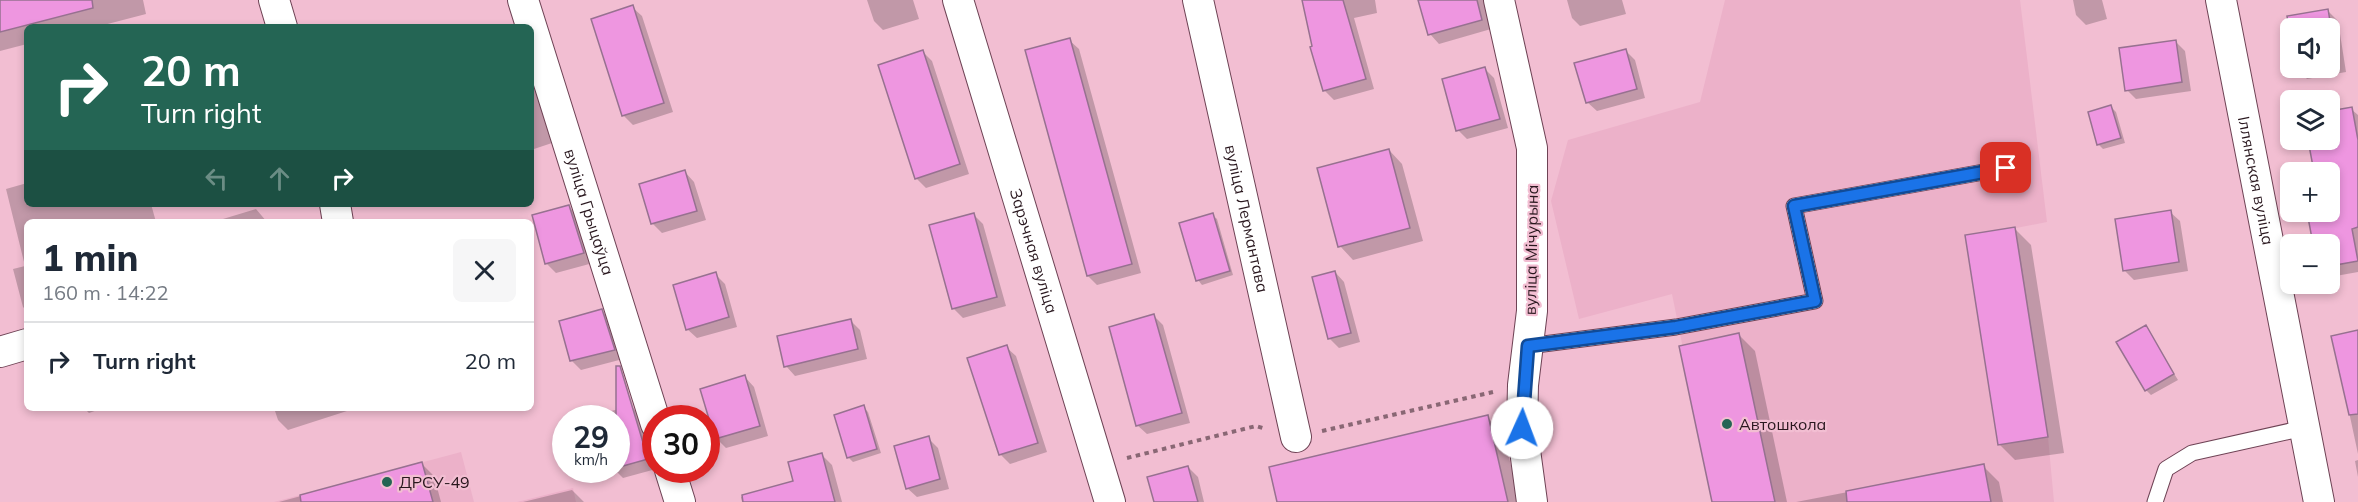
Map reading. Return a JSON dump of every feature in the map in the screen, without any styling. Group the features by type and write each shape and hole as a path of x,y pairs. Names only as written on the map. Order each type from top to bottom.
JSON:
{"street":[{"path":"274,0 281,24"},
{"name":"вуліца Грыцаўца","path":"524,0 531,24"},
{"name":"Зарэчная вуліца","path":"958,0 1110,502"},
{"name":"вуліца Лермантава","path":"1198,0 1296,437"},
{"name":"вуліца Мічурына","path":"1499,0 1532,148 1532,311 1522,428 1532,502"},
{"name":"Іллянская вуліца","path":"2221,0 2319,502"},
{"name":"вуліца Грыцаўца","path":"534,32 650,405"},
{"path":"0,351 24,345"},
{"path":"673,483 680,502"}],"lane":[{"path":"1528,346 1676,327 1815,301 1794,206 2006,168"},
{"path":"2155,502 2166,469 2192,453 2304,428"}],"shaded area":[{"path":"1725,0 2020,0 2047,222 2016,228 2048,437 2054,502 1714,502 1672,294 1579,319 1551,201 1568,140 1700,102"},
{"name":"ДРСУ-49","path":"461,452 474,502 274,502"},
{"path":"573,488 576,502 517,502"}],"building":[{"path":"0,0 92,0 93,8 0,32"},
{"path":"1302,0 1343,0 1366,79 1323,91 1310,47 1312,46"},
{"path":"1418,0 1477,0 1482,20 1428,35"},
{"path":"633,5 664,103 622,116 591,19"},
{"path":"2328,9 2330,18 2287,18 2287,16"},
{"path":"1070,38 1132,264 1087,276 1025,50"},
{"path":"2176,40 2182,82 2125,91 2119,48"},
{"path":"1626,49 1637,89 1586,103 1574,63"},
{"path":"923,50 960,164 915,179 878,65"},
{"path":"1485,67 1500,119 1456,131 1442,79"},
{"path":"2111,105 2121,138 2097,145 2088,112"},
{"path":"2352,107 2358,140 2358,227 2352,229 2358,261 2340,264 2340,234 2311,234 2309,222 2340,222 2340,162 2312,162 2310,150 2340,150 2340,109"},
{"path":"1389,149 1410,228 1338,247 1317,168"},
{"path":"685,170 697,211 651,224 639,184"},
{"path":"569,205 584,253 545,264 532,215"},
{"path":"2171,210 2179,262 2123,271 2115,219"},
{"path":"974,213 997,297 952,309 929,225"},
{"path":"1213,213 1230,271 1196,281 1179,223"},
{"path":"2015,227 2048,437 1998,445 1965,235"},
{"path":"1335,271 1351,333 1328,339 1312,277"},
{"path":"716,272 729,317 686,330 673,285"},
{"path":"602,309 615,350 570,361 559,321"},
{"path":"1154,314 1182,413 1136,426 1109,327"},
{"path":"851,319 858,349 784,367 777,336"},
{"path":"2146,325 2174,374 2145,391 2116,342"},
{"path":"2358,330 2358,414 2349,415 2331,336"},
{"name":"Автошкола","path":"1739,333 1775,502 1712,502 1679,346"},
{"path":"1007,345 1038,443 999,455 967,358"},
{"path":"616,366 620,366 642,439 642,461 630,464 630,405 616,405"},
{"path":"745,375 760,426 720,438 720,405 705,405 700,389"},
{"path":"864,405 877,449 847,458 834,415"},
{"path":"1488,415 1508,502 1277,502 1269,467"},
{"path":"929,436 940,479 906,489 894,446"},
{"path":"822,453 835,502 743,502 742,495 793,481 788,462"},
{"name":"ДРСУ-49","path":"422,462 433,502 301,502 300,495"},
{"path":"1984,464 1991,502 1847,502 1846,491"},
{"path":"1188,466 1198,502 1154,502 1147,477"}],"place":[{"name":"Автошкола","path":"1727,424"},
{"name":"ДРСУ-49","path":"387,482"}],"route":[{"path":"1522,428 1523,385 1528,346 1676,327 1815,301 1794,206 2006,168"}]}
